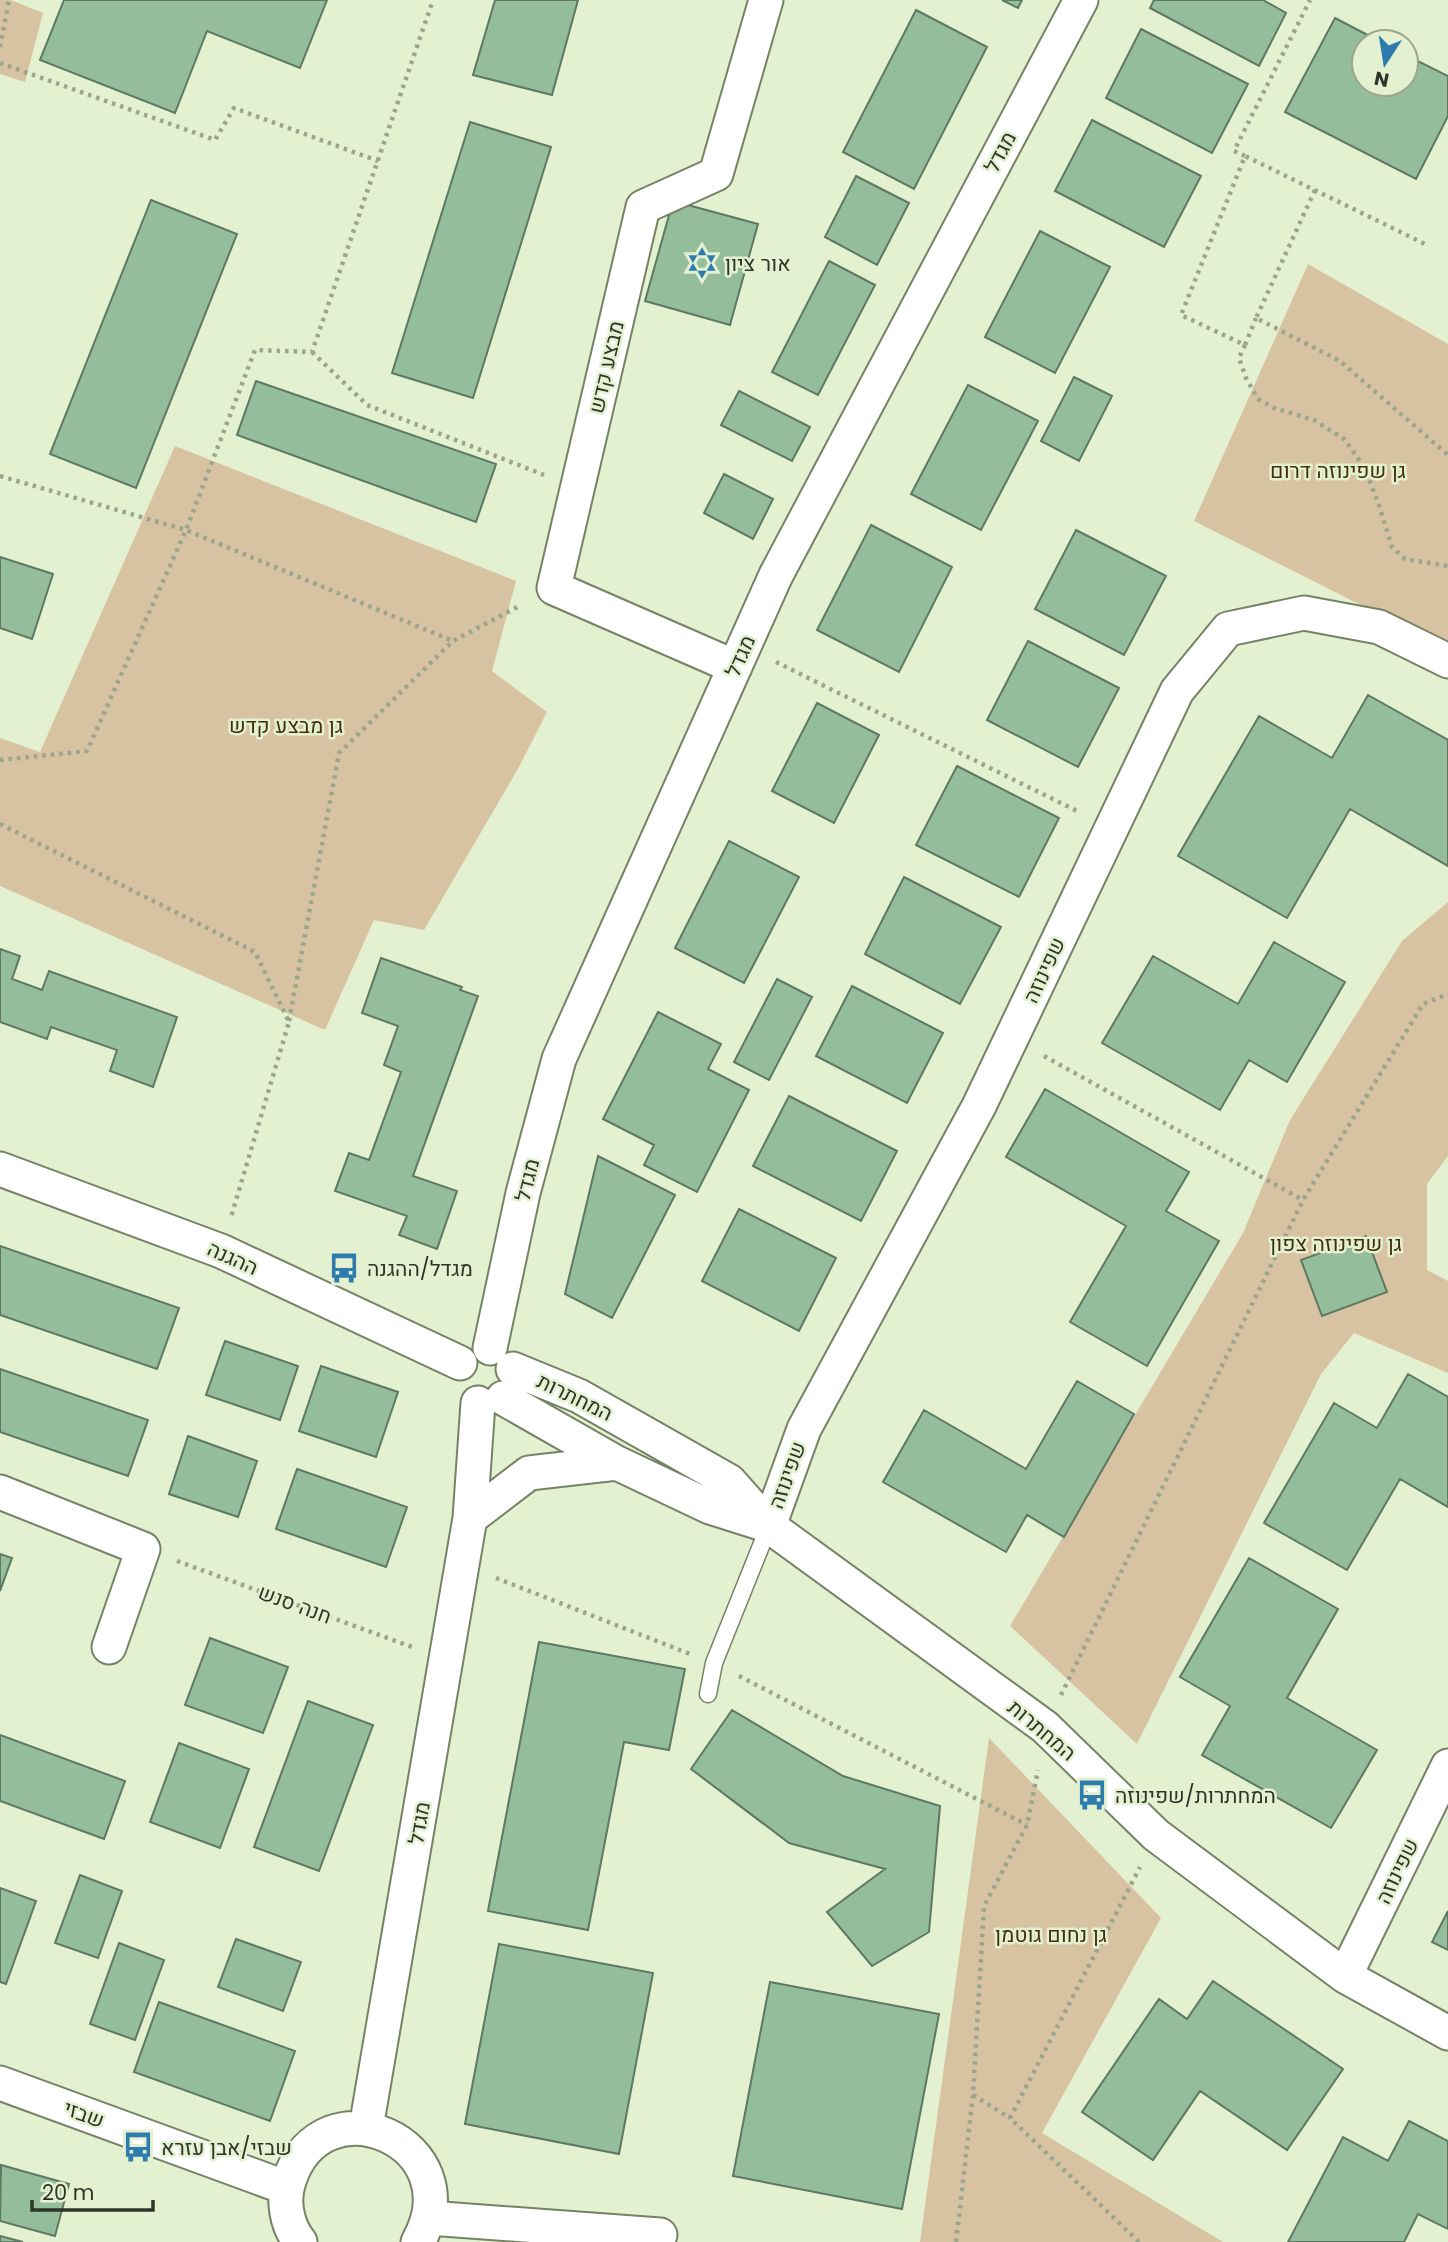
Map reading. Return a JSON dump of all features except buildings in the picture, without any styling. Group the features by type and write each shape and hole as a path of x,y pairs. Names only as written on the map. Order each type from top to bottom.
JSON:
{"street":[{"name":"מבצע קדש","path":"554,588 643,207 716,174 766,0"},
{"name":"מגדל","path":"366,2128 496,1380 523,1193 559,1059 776,575 1081,0"},
{"path":"554,588 740,657"},
{"name":"שפינוזה","path":"769,1526 804,1429 979,1106 1177,691 1228,629 1304,613 1379,627 1448,661"},
{"name":"ההגנה","path":"0,1169 221,1251 460,1363"},
{"path":"478,1349 496,1380 469,1399 462,1392 457,1373 460,1363 467,1354 478,1349"},
{"name":"המחתרות","path":"496,1380 617,1463 710,1507 769,1526"},
{"name":"המחתרות","path":"496,1380 579,1395 729,1481 769,1526 1045,1727 1156,1835 1345,1976 1448,2033"},
{"path":"470,1518 529,1473 617,1463"},
{"path":"0,1492 143,1549 109,1647"},
{"name":"שפינוזה","path":"1345,1976 1448,1766"},
{"name":"שבזי","path":"0,2083 287,2188"},
{"path":"300,2242 286,2212 287,2188 293,2167 306,2149 324,2137 345,2129 366,2128 390,2135 410,2149 424,2169 431,2193 423,2230 660,2235"}],"lane":[{"path":"708,1694 714,1663 769,1526"}],"path":[{"path":"0,47 9,0"},
{"path":"312,352 433,0"},
{"path":"1310,0 1234,151 1425,244"},
{"path":"0,63 215,140 234,108 378,161"},
{"path":"1245,156 1181,315 1245,345"},
{"path":"1315,190 1239,358 1246,378 1258,399 1274,408 1314,420 1343,439 1359,458 1378,502 1392,547 1405,559 1448,566"},
{"path":"1256,318 1340,361 1448,455"},
{"path":"0,760 87,751 186,530 255,350 312,352 367,405 577,488"},
{"path":"0,476 186,530 453,641"},
{"path":"221,1251 289,1022 339,753 453,641 554,588"},
{"path":"740,657 1111,828"},
{"path":"0,824 255,952 289,1022"},
{"path":"956,2242 973,2095 984,1906 1027,1825 1045,1727 1303,1199 1423,1004 1448,994"},
{"path":"1012,1038 1303,1199"},
{"name":"חנה סנש","path":"143,1549 448,1660"},
{"path":"463,1566 714,1663 1027,1825"},
{"path":"1010,2118 1156,1835"},
{"path":"973,2095 1010,2118 1138,2242"}],"green space":[{"path":"0,0 11,0 43,13 25,82 0,74"},
{"name":"גן שפינוזה דרום","path":"1308,264 1448,344 1448,649 1194,521"},
{"name":"גן מבצע קדש","path":"175,446 516,581 492,671 547,712 519,767 424,930 374,920 325,1030 0,886 0,738 40,752"},
{"name":"גן שפינוזה צפון","path":"1448,902 1448,1156 1427,1184 1427,1270 1448,1281 1448,1373 1354,1333 1321,1374 1137,1744 1010,1626 1243,1233 1290,1120 1402,941"},
{"name":"גן נחום גוטמן","path":"989,1738 1161,1918 1042,2133 1223,2242 920,2242"}],"place":[{"name":"אור ציון","path":"702,263"},
{"name":"מגדל/ההגנה","path":"344,1268"},
{"name":"המחתרות/שפינוזה","path":"1092,1795"},
{"name":"שבזי/אבן עזרא","path":"138,2147"}]}
